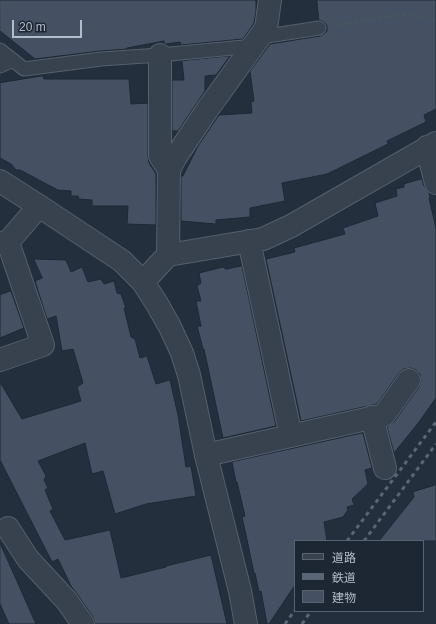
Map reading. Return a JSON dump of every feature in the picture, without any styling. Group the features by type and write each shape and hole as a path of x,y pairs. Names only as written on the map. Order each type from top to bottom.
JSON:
{"street":[{"path":"168,255 169,170 207,110 266,28 270,0"},
{"path":"160,55 160,156 169,170"},
{"path":"143,282 168,255 263,238 291,226 432,145 436,183"},
{"path":"0,181 122,261 143,282 170,327 182,353 189,375 206,455 240,591 246,624"},
{"path":"0,360 43,345 4,242 39,206"},
{"path":"249,241 291,436"},
{"path":"206,455 384,415 409,380"},
{"path":"372,418 385,468"},
{"path":"8,528 28,559 67,601 83,624"}],"lane":[{"path":"0,50 24,69 101,59 160,55 258,41 319,28"},
{"path":"0,66 13,60"}],"path":[{"path":"319,28 404,14 436,21"}],"building":[{"path":"0,0 256,0 256,11 254,23 243,39 181,45 180,42 164,44 164,41 127,49 35,59 0,31"},
{"path":"317,0 436,0 436,109 424,115 426,122 387,141 388,144 327,174 282,183 285,201 250,208 250,217 216,220 216,224 181,221 181,176 183,176 198,146 219,115 252,113 251,102 254,101 250,71 270,44 320,36 327,31 327,26 325,23 319,20"},
{"path":"230,56 216,75 205,76 205,91 178,131 172,131 172,80 184,80 182,61"},
{"path":"43,76 44,79 129,79 131,104 148,103 148,156 149,163 156,174 156,225 127,224 128,206 92,206 92,200 79,199 78,196 71,196 71,191 58,190 20,170 16,170 11,164 0,158 0,83"},
{"path":"422,179 424,186 429,193 436,228 436,398 394,453 387,427 394,422 419,387 421,381 420,374 411,368 403,369 377,404 301,421 266,259 295,252 294,248 345,234 343,228 378,216 375,203 397,196 396,189 404,187 404,184"},
{"path":"34,259 66,260 71,272 82,267 88,282 101,279 104,284 114,281 117,293 121,294 126,308 124,308 131,337 135,339 140,358 147,356 156,384 170,380 178,415 186,467 191,466 196,496 146,504 115,514 103,471 92,474 85,443 38,461 46,476 44,480 48,488 45,490 53,509 50,511 65,540 110,530 121,578 211,555 227,624 95,624 93,617 71,586 58,559 52,562 0,460 0,382 22,419 81,401 77,387 83,383 73,349 62,351 56,316 47,319 35,281 42,278"},
{"path":"242,266 276,426 223,438 204,349 197,326 201,326 196,301 201,301 197,286 201,283 199,273 223,267 226,269"},
{"path":"11,291 24,328 0,338 0,295"},
{"path":"363,433 372,468 365,470 368,484 352,499 354,505 347,507 348,510 343,517 324,522 327,540 294,540 294,586 269,624 267,624 261,591 259,592 254,573 242,517 245,516 232,462"},
{"path":"436,485 436,541 380,540 414,497 413,492"},
{"path":"0,543 36,624 9,624 0,604"}],"railway":[{"path":"348,540 436,422"},
{"path":"365,540 436,444"},
{"path":"285,624 294,611"},
{"path":"302,624 310,612"}]}
